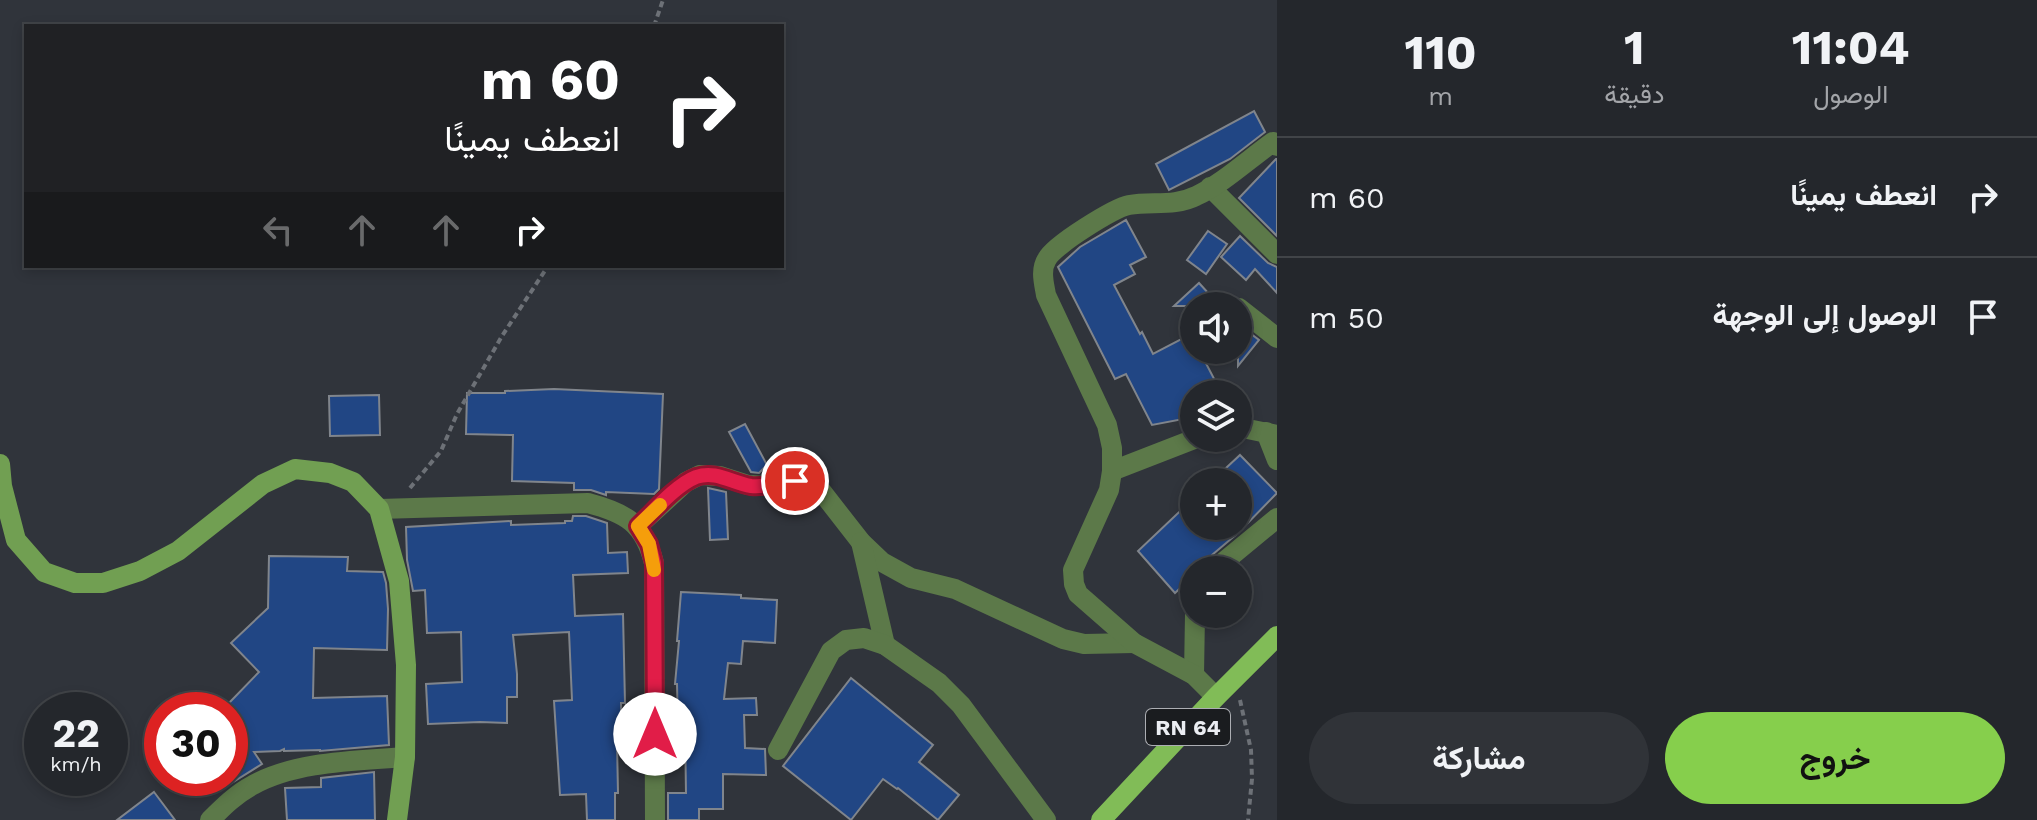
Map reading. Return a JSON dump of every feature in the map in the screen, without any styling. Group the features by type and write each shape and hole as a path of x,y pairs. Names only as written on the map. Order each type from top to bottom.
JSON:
{"main road":[{"name":"RN 64","path":"1101,820 1277,636"}],"street":[{"path":"1216,697 1194,675 1134,643 1078,594 1073,570 1109,490 1112,448 1107,425 1046,295 1042,276 1047,257 1112,211 1130,205 1179,203 1197,196 1276,140"},
{"path":"1210,187 1277,254"},
{"path":"1252,318 1277,338"},
{"path":"1252,429 1272,433 1277,460"},
{"path":"1112,471 1180,445"},
{"path":"0,464 2,486 16,540 44,572 75,583 103,583 140,571 178,551 263,484 295,469 330,473 353,482 386,509 399,581 406,665 405,757 397,820"},
{"path":"638,526 686,482 700,475 720,476 748,485 766,486 795,481 809,483 822,492 861,542 882,562 911,578 955,589 1063,639 1084,644 1134,643"},
{"path":"386,509 588,503 611,509 638,526 649,544 654,563 655,820"},
{"path":"1231,556 1277,518"},
{"path":"861,542 885,645"},
{"path":"1194,675 1195,628"},
{"path":"778,750 831,651 846,640 864,638 885,645 939,683 961,705 1046,820"},
{"path":"210,820 229,800 254,784 280,773 329,763 405,757"}],"path":[{"path":"655,24 663,0"},
{"path":"386,509 441,451 457,414 502,336 547,268"},
{"path":"1236,678 1251,750 1248,820"}],"building":[{"path":"1254,111 1265,132 1230,159 1169,190 1156,164"},
{"path":"1277,159 1277,236 1239,198"},
{"path":"1126,220 1146,257 1130,265 1135,274 1114,285 1140,334 1142,332 1153,354 1180,340 1180,364 1206,364 1215,380 1180,380 1180,420 1152,425 1126,374 1115,379 1058,267 1080,247"},
{"path":"1208,231 1227,244 1206,274 1187,260"},
{"path":"1240,236 1268,263 1277,267 1277,293 1255,269 1246,280 1221,257"},
{"path":"1199,283 1207,292 1189,292"},
{"path":"1252,335 1259,340 1252,349"},
{"path":"554,389 663,394 659,489 654,494 606,492 606,495 591,490 574,490 574,483 512,481 513,435 466,434 467,393"},
{"path":"379,395 380,435 330,436 329,396"},
{"path":"745,424 767,465 759,473 751,472 729,432"},
{"path":"1240,455 1277,493 1252,519 1252,468 1226,468"},
{"path":"708,488 726,492 728,539 710,540"},
{"path":"1180,511 1180,540 1230,540 1211,556 1180,556 1180,588 1175,593 1138,551"},
{"path":"573,516 586,516 607,523 608,553 627,552 628,573 573,575 575,616 623,614 625,703 621,703 622,743 617,743 615,820 587,820 586,794 560,795 554,701 572,700 569,632 513,635 517,697 507,697 507,723 428,724 426,684 462,682 461,632 427,633 425,590 413,591 407,560 406,527 511,521 511,525 565,523 572,521"},
{"path":"269,556 348,557 347,571 383,572 388,609 387,650 314,648 313,698 387,696 389,745 320,751 284,749 254,752 262,764 248,773 248,692 240,692 259,672 231,643 268,608"},
{"path":"681,592 777,600 775,643 743,641 741,664 728,663 724,699 756,698 757,715 744,715 745,748 765,749 766,775 723,774 723,809 699,809 699,820 668,820 668,793 686,793 685,726 678,726 675,684"},
{"path":"851,678 933,745 919,762 959,795 938,820 883,779 851,820 783,766"},
{"path":"374,772 375,820 287,820 285,788 321,787 321,778"},
{"path":"149,796 157,796 175,820 117,820"}],"slow traffic":[{"path":"654,570 649,544 638,526 660,505"}],"route":[{"path":"655,734 654,563 649,544 638,526 686,482 700,475 720,476 748,485 766,486 795,481"}]}
